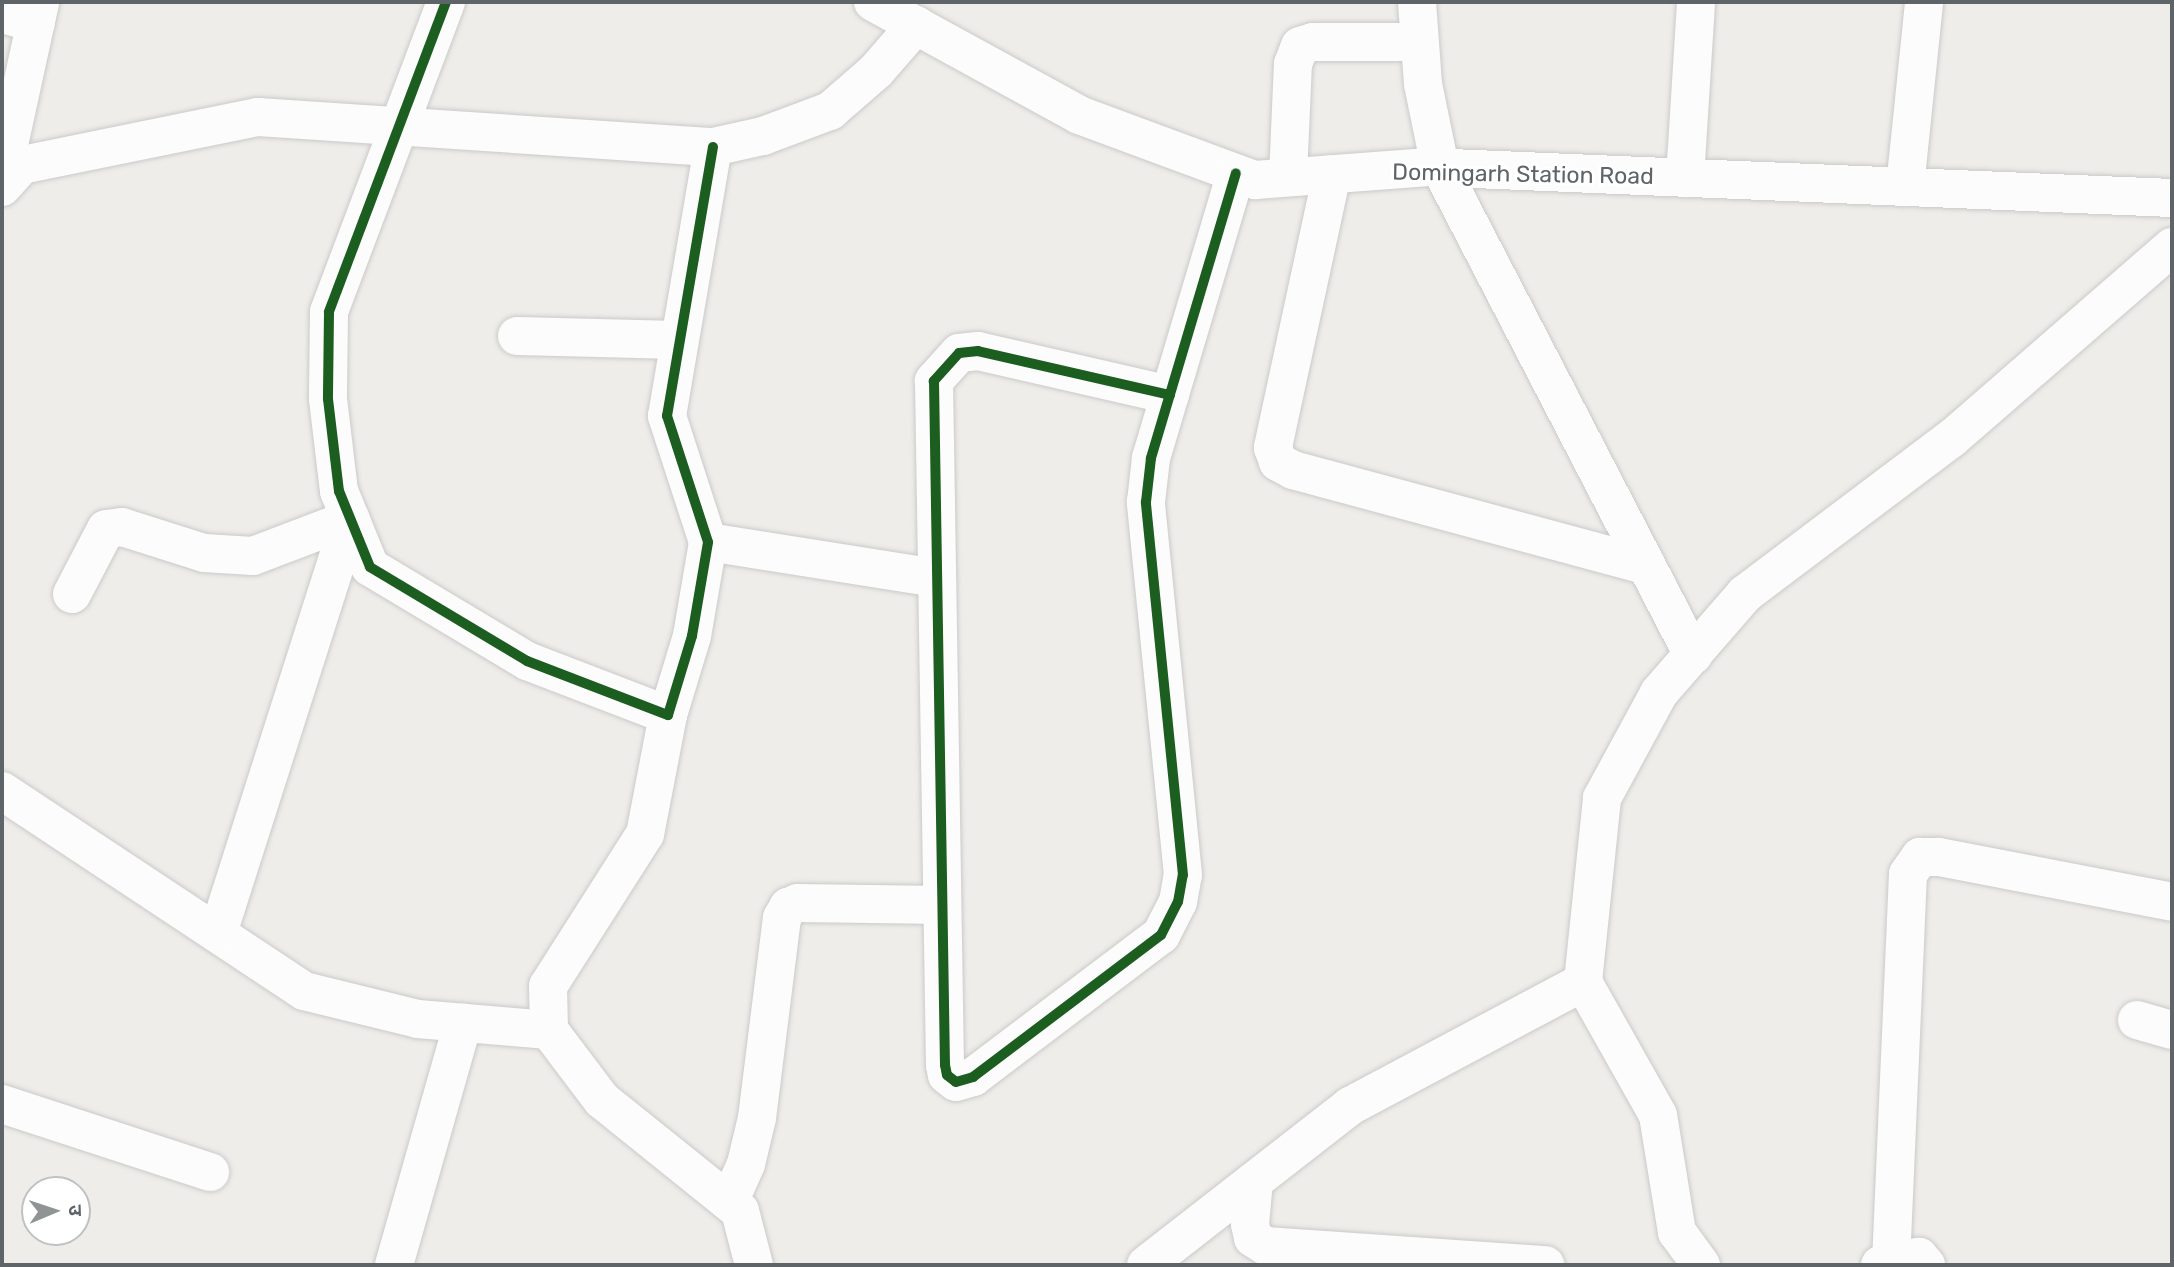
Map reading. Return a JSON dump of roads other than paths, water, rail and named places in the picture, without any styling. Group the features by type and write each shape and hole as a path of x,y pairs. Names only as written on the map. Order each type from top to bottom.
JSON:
{"street":[{"path":"446,2 329,312 328,398 339,491 370,567 527,661 668,715"},
{"name":"Domingarh Station Road","path":"875,2 1079,114 1255,180 1440,167 2172,198"},
{"path":"1417,2 1419,42 1440,167 1693,655"},
{"path":"1685,178 1696,2"},
{"path":"1905,187 1924,2"},
{"path":"2,177 26,13"},
{"path":"2,187 22,165 258,117 713,147 763,136 830,111 876,71 916,26"},
{"path":"1288,177 1293,65 1300,46 1312,42 1419,42"},
{"path":"713,147 667,416 708,542 692,636 668,715 645,834 548,986 549,1030 602,1100 740,1211 754,1265"},
{"path":"1170,395 978,351 959,353 934,381 945,1065 947,1075 956,1082 973,1077 1161,935 1178,902 1183,875 1146,502 1152,458 1236,173"},
{"path":"1332,174 1273,448 1278,463 1293,470 1646,565"},
{"path":"1691,1263 1677,1232 1658,1115 1583,982 1602,798 1659,693 1745,594 1951,439 2172,247"},
{"path":"517,336 679,340"},
{"path":"72,594 106,529 122,527 204,553 242,557 350,519"},
{"path":"218,933 350,519"},
{"path":"708,542 936,578"},
{"path":"2,791 304,991 418,1019 549,1030"},
{"path":"1899,1264 1908,874 1920,857 1939,857 2172,902"},
{"path":"729,1202 746,1164 757,1118 782,918 788,907 798,903 942,905"},
{"path":"1146,1265 1350,1106 1583,982"},
{"path":"394,1265 463,1023"},
{"path":"2,1104 210,1172"},
{"path":"1254,1181 1250,1224 1253,1238 1266,1246 1545,1265"}]}
